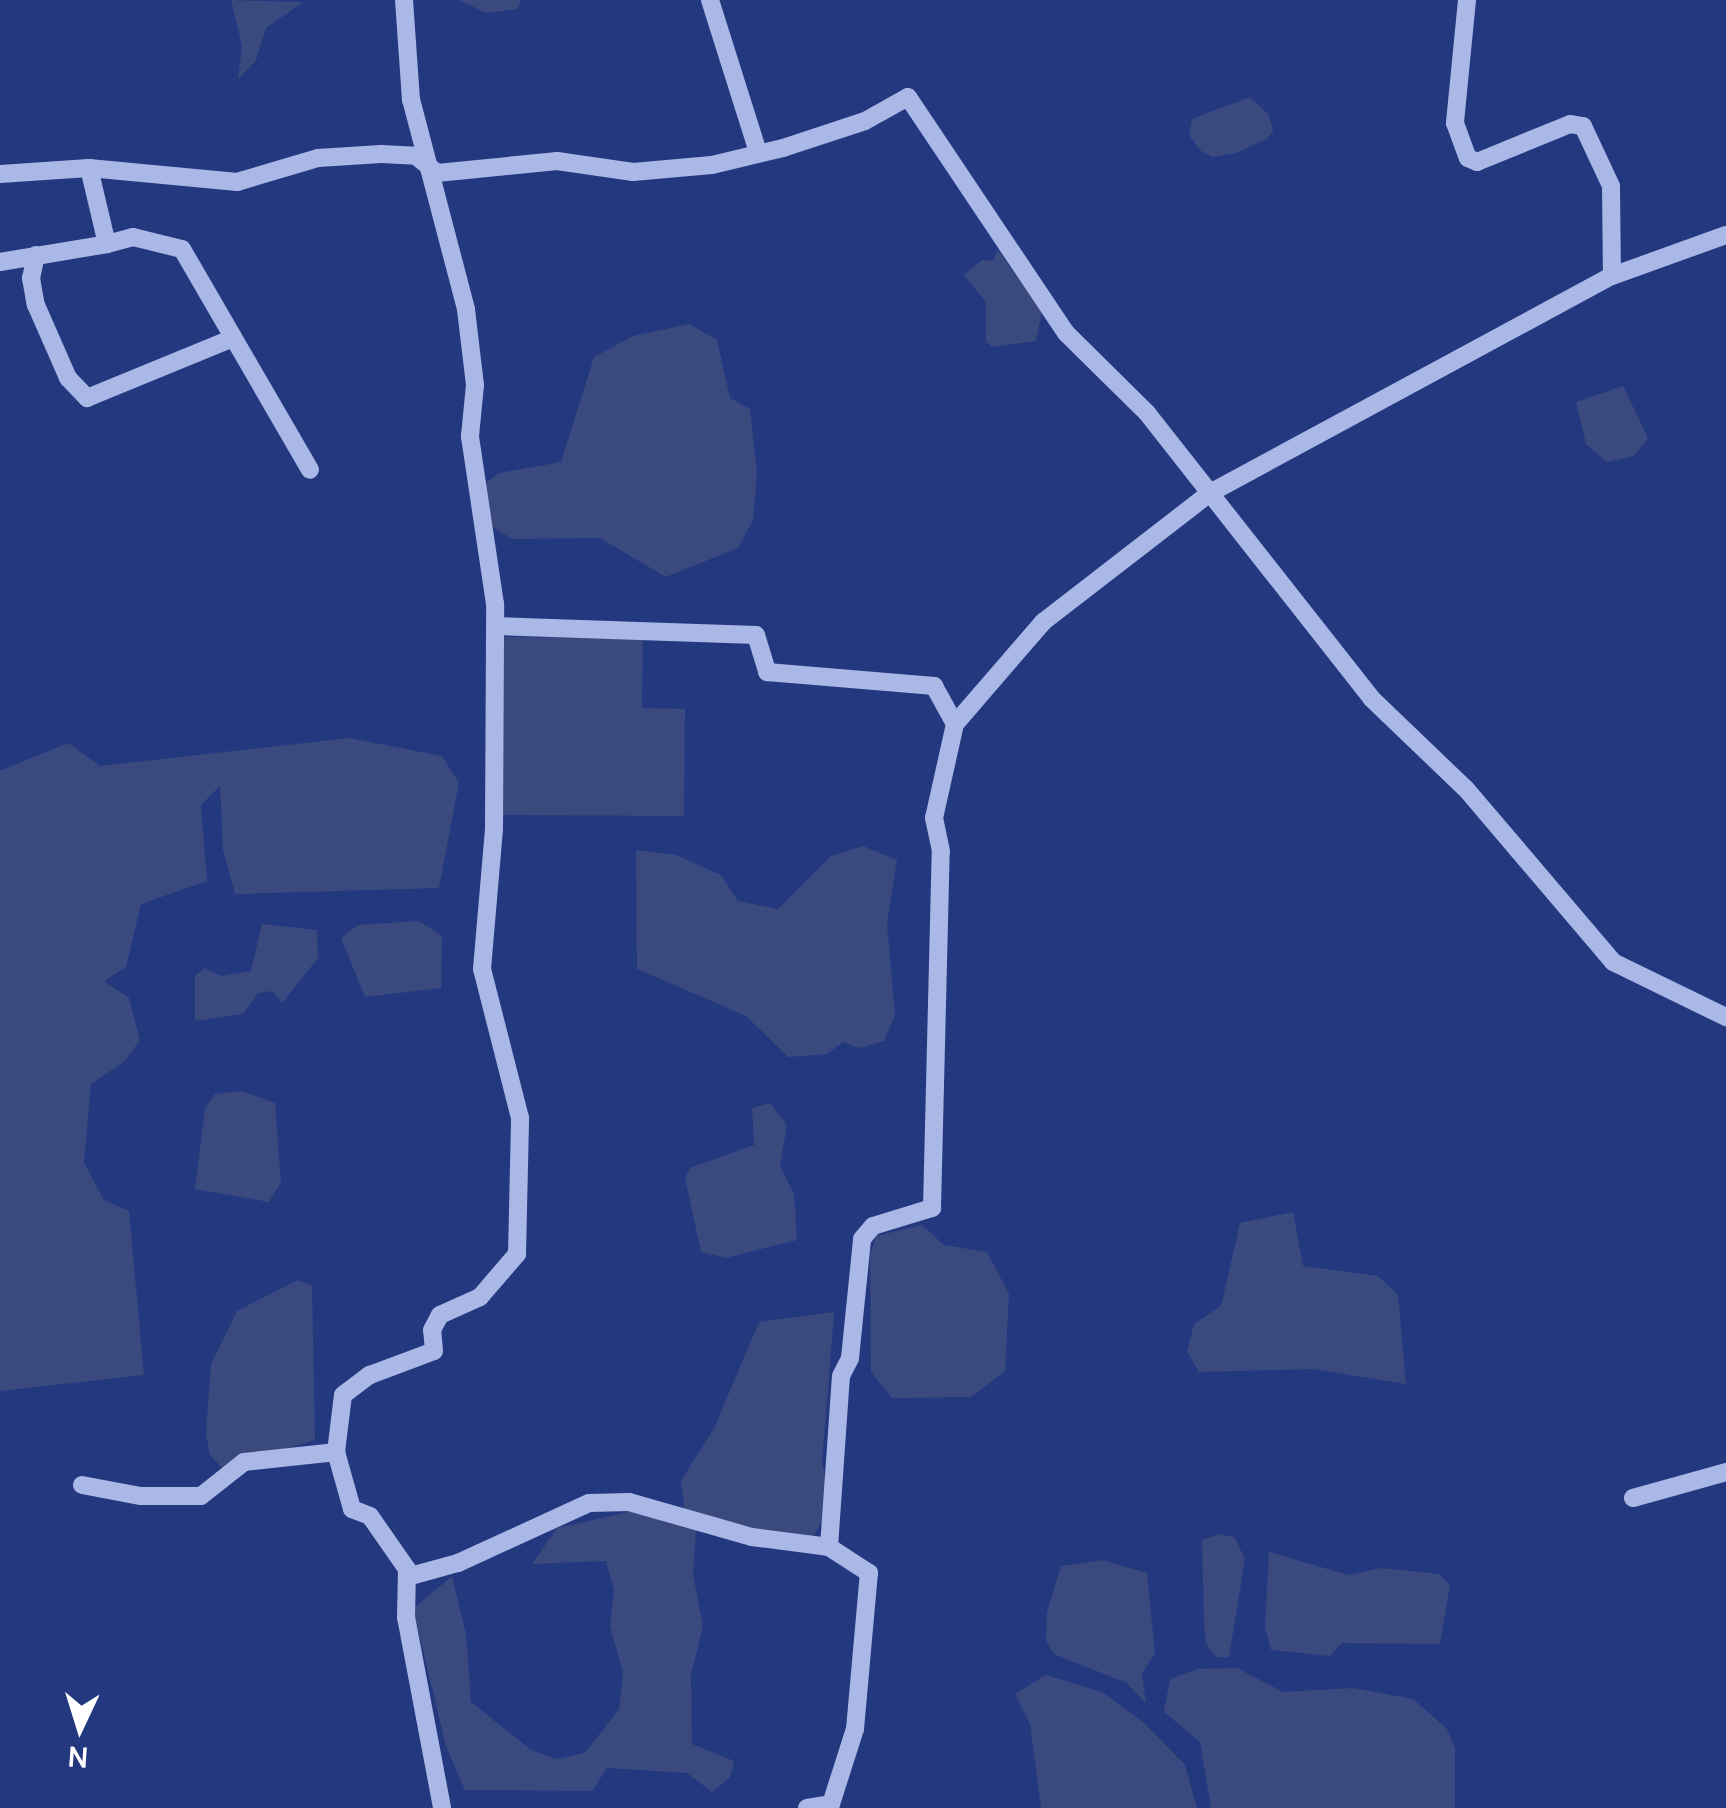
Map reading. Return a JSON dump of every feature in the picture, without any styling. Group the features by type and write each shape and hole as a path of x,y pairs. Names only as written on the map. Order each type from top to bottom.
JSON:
{"street":[{"path":"404,0 404,52 427,171 466,309 475,384 470,436 496,626 494,829 482,969 499,1058 517,1096 517,1254 480,1298 440,1315 432,1330 434,1351 370,1375 342,1395 336,1452 352,1509 370,1516 407,1578 406,1617 442,1808"},
{"path":"710,0 758,152"},
{"path":"1467,0 1454,123 1468,158 1477,162 1570,124 1583,126 1612,186 1612,276"},
{"path":"427,171 557,161 633,172 712,165 865,121 908,97 1066,333 1146,413 1372,699 1466,789 1613,962 1726,1017"},
{"path":"0,174 89,168 238,182 318,158 393,154 416,156 427,171"},
{"path":"89,168 106,244"},
{"path":"829,1547 840,1376 850,1358 862,1239 873,1226 932,1208 941,851 934,818 955,724 1044,622 1210,493 1612,276 1726,236"},
{"path":"0,262 133,237 182,249 310,470"},
{"path":"36,255 31,278 36,305 68,378 88,398 233,338"},
{"path":"496,626 756,635 768,672 934,686 955,724"},
{"path":"82,1486 141,1496 201,1496 244,1462 336,1452"},
{"path":"1632,1498 1726,1472"},
{"path":"407,1578 458,1563 589,1503 629,1502 752,1537 829,1547 869,1573 855,1730 831,1804 807,1808"}],"water":[{"path":"231,0 303,2 266,28 256,60 238,79 242,46"},
{"path":"459,0 521,0 517,9 486,13"},
{"path":"1250,97 1269,115 1273,131 1267,139 1236,153 1212,157 1201,151 1189,135 1192,119"},
{"path":"998,250 1042,312 1036,341 992,347 986,341 986,302 964,275 982,260 993,261"},
{"path":"689,324 717,340 730,398 750,409 757,474 753,520 738,548 666,577 600,538 512,539 489,525 482,486 499,473 561,462 594,357 633,336"},
{"path":"1623,386 1648,438 1634,456 1607,462 1586,444 1576,402"},
{"path":"501,637 643,638 642,708 685,709 684,816 500,815"},
{"path":"349,738 442,756 459,783 439,888 235,894 223,850 220,786 201,805 207,881 141,904 126,967 104,981 129,998 140,1040 125,1061 91,1084 84,1163 104,1200 129,1211 144,1375 0,1391 0,771 68,743 100,766"},
{"path":"863,846 897,860 887,924 895,1016 884,1041 859,1048 843,1042 827,1054 788,1057 746,1016 637,969 636,850 676,855 721,875 738,901 778,909 831,856"},
{"path":"419,921 442,936 441,988 365,997 341,938 358,925"},
{"path":"262,924 317,930 318,958 282,1003 273,991 258,993 243,1014 195,1021 195,976 205,968 221,976 251,971"},
{"path":"241,1091 275,1103 281,1182 269,1202 195,1189 205,1109 215,1094"},
{"path":"770,1103 787,1125 780,1166 794,1194 797,1240 726,1258 701,1252 685,1178 690,1168 754,1145 752,1108"},
{"path":"1293,1212 1303,1266 1378,1276 1398,1295 1406,1384 1313,1369 1199,1372 1187,1351 1194,1324 1221,1306 1240,1223"},
{"path":"922,1225 944,1245 987,1252 1009,1294 1005,1371 971,1397 892,1398 871,1372 870,1255 876,1236"},
{"path":"298,1280 312,1286 315,1440 222,1468 210,1455 206,1435 211,1364 237,1311"},
{"path":"834,1312 822,1463 831,1502 813,1538 781,1536 685,1512 681,1481 714,1428 759,1322"},
{"path":"641,1509 696,1530 693,1575 703,1626 691,1675 692,1744 734,1761 730,1777 712,1792 687,1773 607,1768 592,1791 465,1790 446,1746 413,1609 452,1576 466,1634 471,1702 531,1750 557,1759 585,1753 619,1709 623,1673 610,1626 614,1591 606,1561 532,1564 557,1528"},
{"path":"1219,1534 1234,1537 1245,1559 1229,1657 1216,1657 1206,1643 1204,1622 1202,1540"},
{"path":"1269,1552 1348,1575 1381,1568 1439,1574 1450,1585 1440,1644 1342,1643 1330,1656 1271,1650 1265,1627"},
{"path":"1103,1560 1147,1573 1155,1653 1142,1674 1146,1703 1127,1683 1054,1654 1046,1640 1047,1612 1061,1566"},
{"path":"1237,1668 1283,1692 1354,1688 1413,1699 1447,1729 1455,1748 1455,1808 1211,1808 1200,1742 1164,1712 1170,1679 1197,1669"},
{"path":"1046,1675 1102,1692 1143,1722 1185,1765 1197,1808 1041,1808 1030,1724 1015,1694"}]}
